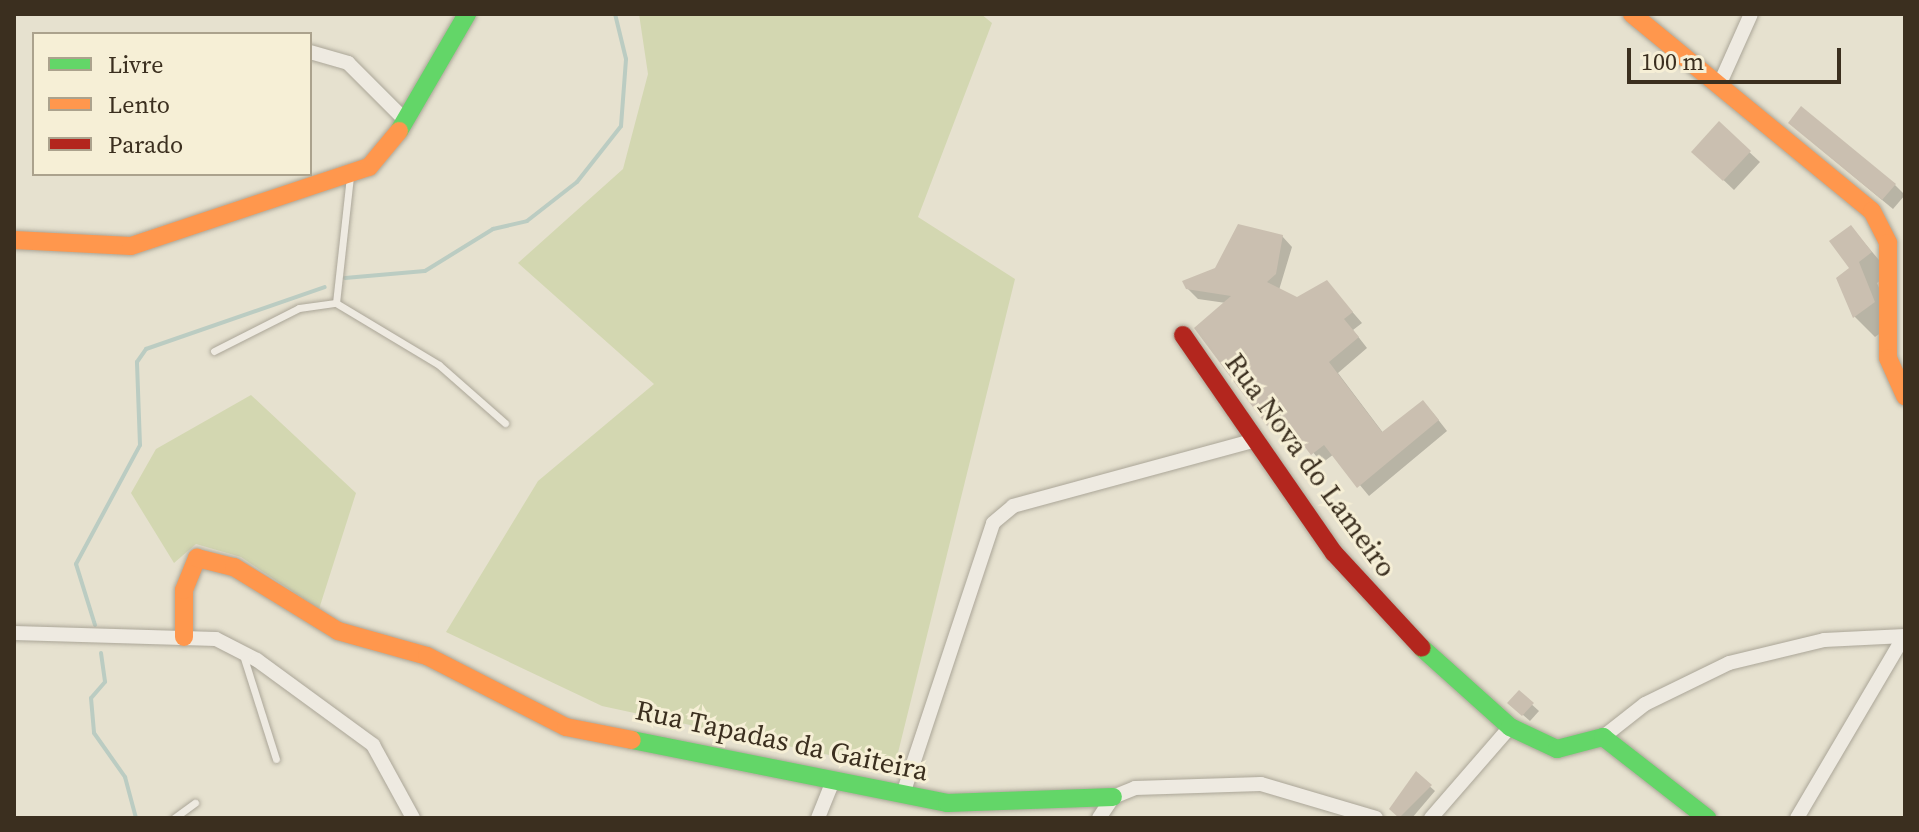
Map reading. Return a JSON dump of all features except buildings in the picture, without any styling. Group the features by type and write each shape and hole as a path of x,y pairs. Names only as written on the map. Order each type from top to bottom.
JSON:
{"street":[{"path":"14,240 131,246 369,167 406,121 467,14"},
{"path":"1632,14 1721,81 1862,199 1880,224 1888,243 1899,368 1905,396"},
{"path":"1721,81 1751,14"},
{"path":"312,53 348,63 406,121"},
{"name":"Rua Nova do Lameiro","path":"1183,335 1253,441 1386,612 1510,727 1557,749 1603,737"},
{"path":"904,791 993,523 1013,506 1253,441"},
{"name":"Rua Tapadas da Gaiteira","path":"184,637 184,590 197,558 234,567 338,631 427,656 499,689 566,727 832,784 904,791 947,803 1113,797"},
{"path":"14,633 216,639 242,653 373,745 413,818"},
{"path":"1707,818 1603,737 1645,704 1729,663 1824,640 1904,636"},
{"path":"1797,818 1904,636"},
{"path":"1431,818 1510,727"},
{"path":"818,818 832,784"},
{"path":"1099,818 1113,797 1135,788 1261,784 1376,818"}],"lane":[{"path":"336,303 350,175"},
{"path":"214,351 299,308 336,303 439,365 505,423"},
{"path":"242,653 276,759"},
{"path":"174,818 195,803"}],"green space":[{"path":"639,14 981,14 992,23 918,217 1015,279 894,769 602,706 446,632 538,481 654,384 518,263 623,169 648,74"},
{"path":"251,395 356,493 319,609 241,557 196,544 174,563 131,493 156,449"}],"waterway":[{"path":"345,278 425,271 493,229 527,221 577,182 621,126 626,59 615,14"},
{"path":"95,625 76,564 140,445 137,362 146,349 325,287"},
{"path":"101,653 105,682 91,698 94,733 125,777 136,818"}],"traffic: fast":[{"path":"399,131 467,14"},
{"path":"1422,648 1510,727 1557,749 1603,737 1707,818"},
{"path":"632,740 947,803 1113,797"}],"traffic: slow":[{"path":"1632,14 1872,211 1888,243 1888,358 1905,396"},
{"path":"14,240 131,246 369,167 399,131"},
{"path":"184,637 184,590 197,558 234,567 338,631 427,656 566,727 632,740"}],"traffic: jam":[{"path":"1183,335 1334,553 1422,648"}]}
